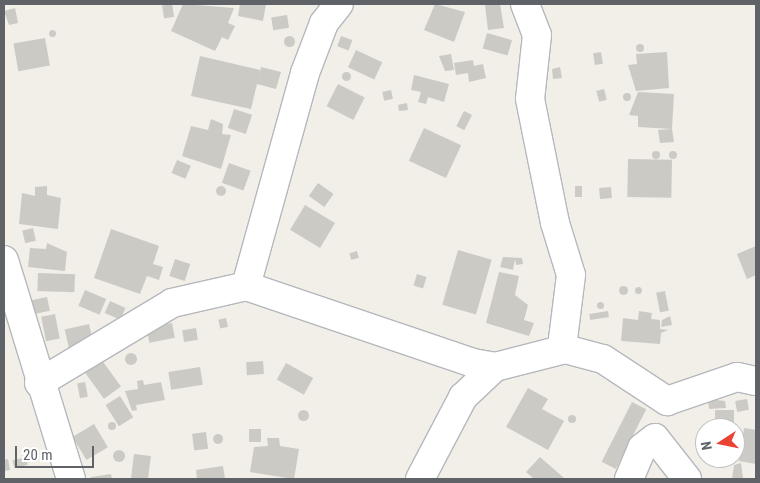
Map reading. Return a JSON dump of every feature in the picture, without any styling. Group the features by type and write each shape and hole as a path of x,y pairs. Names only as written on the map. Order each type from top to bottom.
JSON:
{"street":[{"path":"246,286 305,73 324,23 339,4"},
{"path":"525,4 537,35 530,100 555,223 571,275 562,339 565,349"},
{"path":"4,260 39,383 71,479"},
{"path":"39,383 172,303 246,286 495,367"},
{"path":"420,479 463,397 495,367 565,349 603,359 666,401"},
{"path":"666,401 737,377 756,381"},
{"path":"664,449 666,401"},
{"path":"629,479 642,448 655,438 687,479"}],"building":[{"path":"172,4 174,17 164,18 162,6"},
{"path":"183,4 234,8 228,23 235,26 228,40 222,37 215,51 171,31"},
{"path":"240,4 266,4 263,21 238,16"},
{"path":"435,4 465,12 454,42 424,30"},
{"path":"500,4 504,28 488,30 485,5"},
{"path":"15,8 18,23 9,25 4,11"},
{"path":"287,15 289,28 273,30 271,18"},
{"path":"52,29 56,33 52,37 48,33"},
{"path":"487,33 512,40 508,56 483,48"},
{"path":"287,36 291,36 294,41 293,45 287,46 284,43 284,39"},
{"path":"341,36 352,40 349,50 337,46"},
{"path":"45,38 50,66 18,71 13,44"},
{"path":"640,44 644,48 640,52 636,48"},
{"path":"356,50 382,62 374,79 348,67"},
{"path":"601,52 603,64 595,65 593,53"},
{"path":"667,52 669,88 636,91 628,65 637,64 636,54"},
{"path":"451,54 454,70 445,71 439,56"},
{"path":"200,56 260,70 259,76 261,67 281,72 276,89 257,84 251,109 191,96"},
{"path":"473,60 474,66 483,64 486,78 469,82 468,73 456,75 454,63"},
{"path":"560,67 562,78 553,79 552,69"},
{"path":"346,71 351,76 346,81 341,76"},
{"path":"414,75 449,84 444,102 428,97 426,104 418,102 421,92 411,90"},
{"path":"338,84 365,98 353,120 327,106"},
{"path":"604,89 607,100 599,102 596,91"},
{"path":"391,90 393,99 384,101 382,92"},
{"path":"638,92 674,94 672,129 638,127 638,116 629,115"},
{"path":"627,93 631,97 627,101 623,97"},
{"path":"407,103 408,110 399,111 398,105"},
{"path":"234,109 252,115 246,134 228,128"},
{"path":"464,111 472,115 464,130 456,126"},
{"path":"211,119 223,124 222,134 231,135 221,169 182,156 191,126 208,130"},
{"path":"424,128 461,145 446,178 409,161"},
{"path":"672,129 674,142 660,143 658,130"},
{"path":"656,151 660,155 656,159 652,155"},
{"path":"673,151 677,155 673,159 669,155"},
{"path":"628,159 672,160 671,198 627,197"},
{"path":"177,160 191,166 185,179 172,173"},
{"path":"229,163 251,171 243,191 222,183"},
{"path":"318,183 334,194 324,207 309,196"},
{"path":"47,186 47,195 61,198 58,229 19,224 22,193 35,196 35,187"},
{"path":"221,186 226,191 221,196 216,191"},
{"path":"575,186 582,186 582,197 575,197"},
{"path":"611,187 612,198 600,199 599,188"},
{"path":"305,205 335,223 320,248 290,230"},
{"path":"33,228 36,241 25,243 22,230"},
{"path":"111,229 159,246 153,264 163,267 159,280 147,276 140,294 94,278"},
{"path":"47,243 67,252 65,271 28,267 30,248 46,249"},
{"path":"756,246 756,275 747,279 737,254"},
{"path":"458,250 492,260 476,314 442,305"},
{"path":"357,251 359,258 351,260 349,253"},
{"path":"503,257 522,258 523,264 516,265 515,259 513,270 500,267"},
{"path":"175,259 190,264 185,281 169,276"},
{"path":"499,272 519,276 515,295 528,305 524,320 534,323 529,336 486,323"},
{"path":"38,273 75,274 74,292 37,291"},
{"path":"417,274 427,277 423,288 413,285"},
{"path":"623,285 628,290 623,295 618,290"},
{"path":"638,286 642,290 638,294 634,290"},
{"path":"85,290 106,299 100,315 78,306"},
{"path":"665,291 669,311 660,312 656,293"},
{"path":"47,297 50,311 33,314 30,301"},
{"path":"110,301 126,308 120,320 105,313"},
{"path":"600,301 604,305 600,309 596,305"},
{"path":"608,311 609,317 590,320 589,314"},
{"path":"639,311 652,313 651,319 660,320 660,329 668,330 661,333 660,344 621,341 623,318 638,320"},
{"path":"55,314 60,339 46,341 41,317"},
{"path":"670,316 672,325 661,327 662,320"},
{"path":"226,318 228,327 220,329 218,320"},
{"path":"172,323 175,338 149,343 146,328"},
{"path":"89,324 94,346 70,352 65,330"},
{"path":"196,328 198,340 184,342 182,330"},
{"path":"129,353 133,353 137,359 133,365 129,365 125,361 125,357"},
{"path":"101,359 121,387 104,399 84,371"},
{"path":"263,361 264,374 247,375 246,362"},
{"path":"286,363 313,378 304,395 277,380"},
{"path":"200,367 203,385 171,390 168,372"},
{"path":"143,380 144,385 161,382 165,400 136,405 137,410 132,411 125,391 138,389 137,381"},
{"path":"85,382 88,397 80,398 77,384"},
{"path":"528,388 548,399 542,409 564,421 548,450 506,427"},
{"path":"120,396 133,417 119,426 106,405"},
{"path":"708,399 725,401 726,408 709,409"},
{"path":"747,399 749,410 737,412 735,401"},
{"path":"632,402 646,409 616,469 602,462"},
{"path":"301,410 305,410 308,415 307,419 301,420 298,417 298,413"},
{"path":"715,410 734,410 734,418 715,418"},
{"path":"572,415 576,419 572,423 568,419"},
{"path":"112,422 116,426 112,430 108,426"},
{"path":"94,424 108,447 86,460 73,437"},
{"path":"745,428 756,430 756,464 745,462"},
{"path":"249,429 261,429 261,442 249,442"},
{"path":"206,432 208,449 194,451 192,434"},
{"path":"216,434 220,434 223,439 222,443 216,444 213,441 213,437"},
{"path":"267,438 279,438 280,446 299,449 294,479 250,472 254,447 268,446"},
{"path":"117,450 121,450 125,456 121,462 117,462 113,458 113,454"},
{"path":"134,454 151,456 148,479 131,479"},
{"path":"26,457 28,465 14,468 12,460"},
{"path":"540,457 564,478 534,479 526,472"},
{"path":"8,459 10,470 4,471 4,460"},
{"path":"223,466 225,479 197,479 196,470"},
{"path":"734,468 742,468 743,478 732,479"},
{"path":"111,474 112,479 91,479 91,477"}]}
